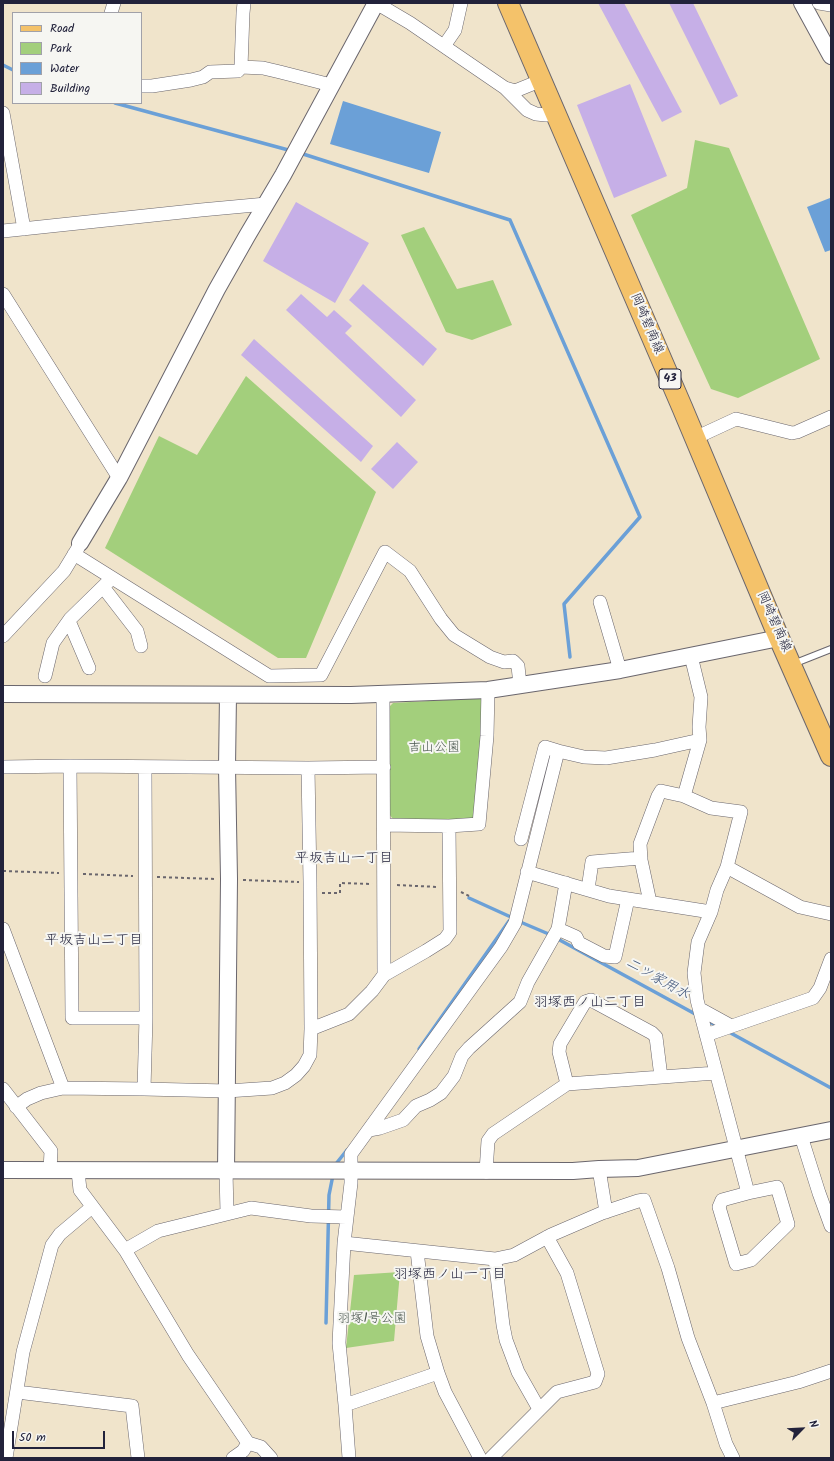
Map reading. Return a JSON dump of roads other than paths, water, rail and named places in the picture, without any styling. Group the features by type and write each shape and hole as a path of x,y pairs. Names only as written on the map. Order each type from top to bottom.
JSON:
{"main road":[{"name":"岡崎碧南線","path":"508,3 695,438 779,638 792,664 831,756"}],"street":[{"path":"142,86 192,80 204,77 210,72 238,71 241,67 242,13 244,3"},
{"path":"3,636 64,571 120,478 217,289 283,175 376,3 410,23 505,88 527,110 546,116 555,112"},
{"path":"444,46 455,30 461,3"},
{"path":"802,3 831,56"},
{"path":"819,3 831,6"},
{"path":"241,67 263,68 331,85"},
{"path":"505,88 515,91 542,80"},
{"path":"3,112 24,229"},
{"path":"3,231 266,204"},
{"path":"3,294 120,478"},
{"path":"695,438 736,419 792,433 831,417"},
{"path":"77,548 108,583 137,631 141,646"},
{"path":"108,583 269,676 321,675 385,552 410,571 454,636 490,657 504,662 513,661 518,666 520,685"},
{"path":"44,676 53,643 69,621 108,583"},
{"path":"600,602 620,670"},
{"path":"69,621 89,668"},
{"path":"3,694 383,695 488,690 620,670 779,638"},
{"path":"684,796 700,740 699,727 701,697 691,656"},
{"path":"384,825 450,826 479,824 488,690"},
{"path":"228,695 227,768 229,887 226,1171 228,1213"},
{"path":"383,695 384,975"},
{"path":"349,1458 339,1343 344,1243 351,1183 351,1154 501,948 515,923 527,872 529,833 554,750 584,757 606,758 655,750 700,740"},
{"path":"70,766 72,1018 146,1018"},
{"path":"3,767 384,767"},
{"path":"144,767 146,1018 144,1089"},
{"path":"16,1107 27,1099 41,1093 63,1088 227,1091 272,1088 285,1083 296,1075 304,1066 310,1055 311,1029 308,768"},
{"path":"650,902 641,858 640,844 661,791 684,796 711,808 741,812 727,867 717,890 711,912 698,942 694,973 706,1035 748,1193"},
{"path":"311,1029 348,1014 372,991 384,975 445,940 450,932 450,826"},
{"path":"588,890 592,862 641,858"},
{"path":"727,867 800,907 831,914"},
{"path":"527,872 609,896 711,912"},
{"path":"369,1130 403,1120 416,1106 441,1093 454,1076 462,1056 520,1002 528,982 558,929 566,883"},
{"path":"558,929 576,937 579,942 604,956 615,957 628,899"},
{"path":"3,929 63,1088"},
{"path":"706,1035 813,998 820,988 831,959"},
{"path":"567,1084 559,1052 560,1044 585,1002 591,1000 652,1033 656,1037 661,1077"},
{"path":"700,1009 731,1026"},
{"path":"486,1172 488,1142 493,1134 567,1084 716,1074"},
{"path":"3,1089 51,1151 50,1170"},
{"path":"3,1170 486,1172 572,1171 638,1168 831,1130"},
{"path":"801,1136 831,1226"},
{"path":"600,1169 606,1212"},
{"path":"78,1171 80,1190 125,1250 188,1355 248,1443 261,1447 271,1458"},
{"path":"777,1187 788,1224 751,1260 736,1264 719,1207 722,1200 748,1193 777,1187"},
{"path":"344,1243 495,1259 514,1255 547,1237 606,1212 644,1200 668,1268 688,1338 713,1403 726,1444 733,1458"},
{"path":"6,1458 23,1352 52,1245 60,1234 92,1206"},
{"path":"125,1250 158,1231 251,1208 311,1216 346,1217"},
{"path":"491,1458 557,1392 595,1382 598,1374 567,1273 547,1237"},
{"path":"417,1251 427,1336 438,1373 445,1392 480,1458"},
{"path":"495,1259 502,1325 506,1340 518,1372 539,1409"},
{"path":"713,1403 798,1382 831,1371"},
{"path":"345,1405 438,1373"},
{"path":"17,1392 132,1406 138,1458"},
{"path":"233,1458 243,1451 248,1443"}],"lane":[{"path":"792,664 831,650"}],"water":[{"path":"343,101 441,132 429,173 330,144"},
{"path":"830,198 831,250 825,252 807,207"}],"waterway":[{"path":"3,65 12,70"},
{"path":"119,104 292,151"},
{"path":"300,153 510,220 640,517 564,604 570,657"},
{"name":"二ツ家用水","path":"469,898 513,918"},
{"path":"419,1049 509,921"},
{"name":"二ツ家用水","path":"518,921 551,935"},
{"name":"二ツ家用水","path":"556,938 697,1015"},
{"name":"二ツ家用水","path":"706,1020 719,1027"},
{"name":"二ツ家用水","path":"727,1031 831,1088"},
{"path":"335,1165 347,1150"},
{"path":"326,1323 329,1195 333,1175"}],"district":[{"name":"平坂吉山一丁目","path":"344,860"},
{"name":"平坂吉山二丁目","path":"94,942"},
{"name":"羽塚西ノ山二丁目","path":"590,1004"},
{"name":"羽塚西ノ山一丁目","path":"450,1276"}],"park label":[{"name":"吉山公園","path":"434,749"},
{"name":"羽塚1号公園","path":"372,1320"}]}
